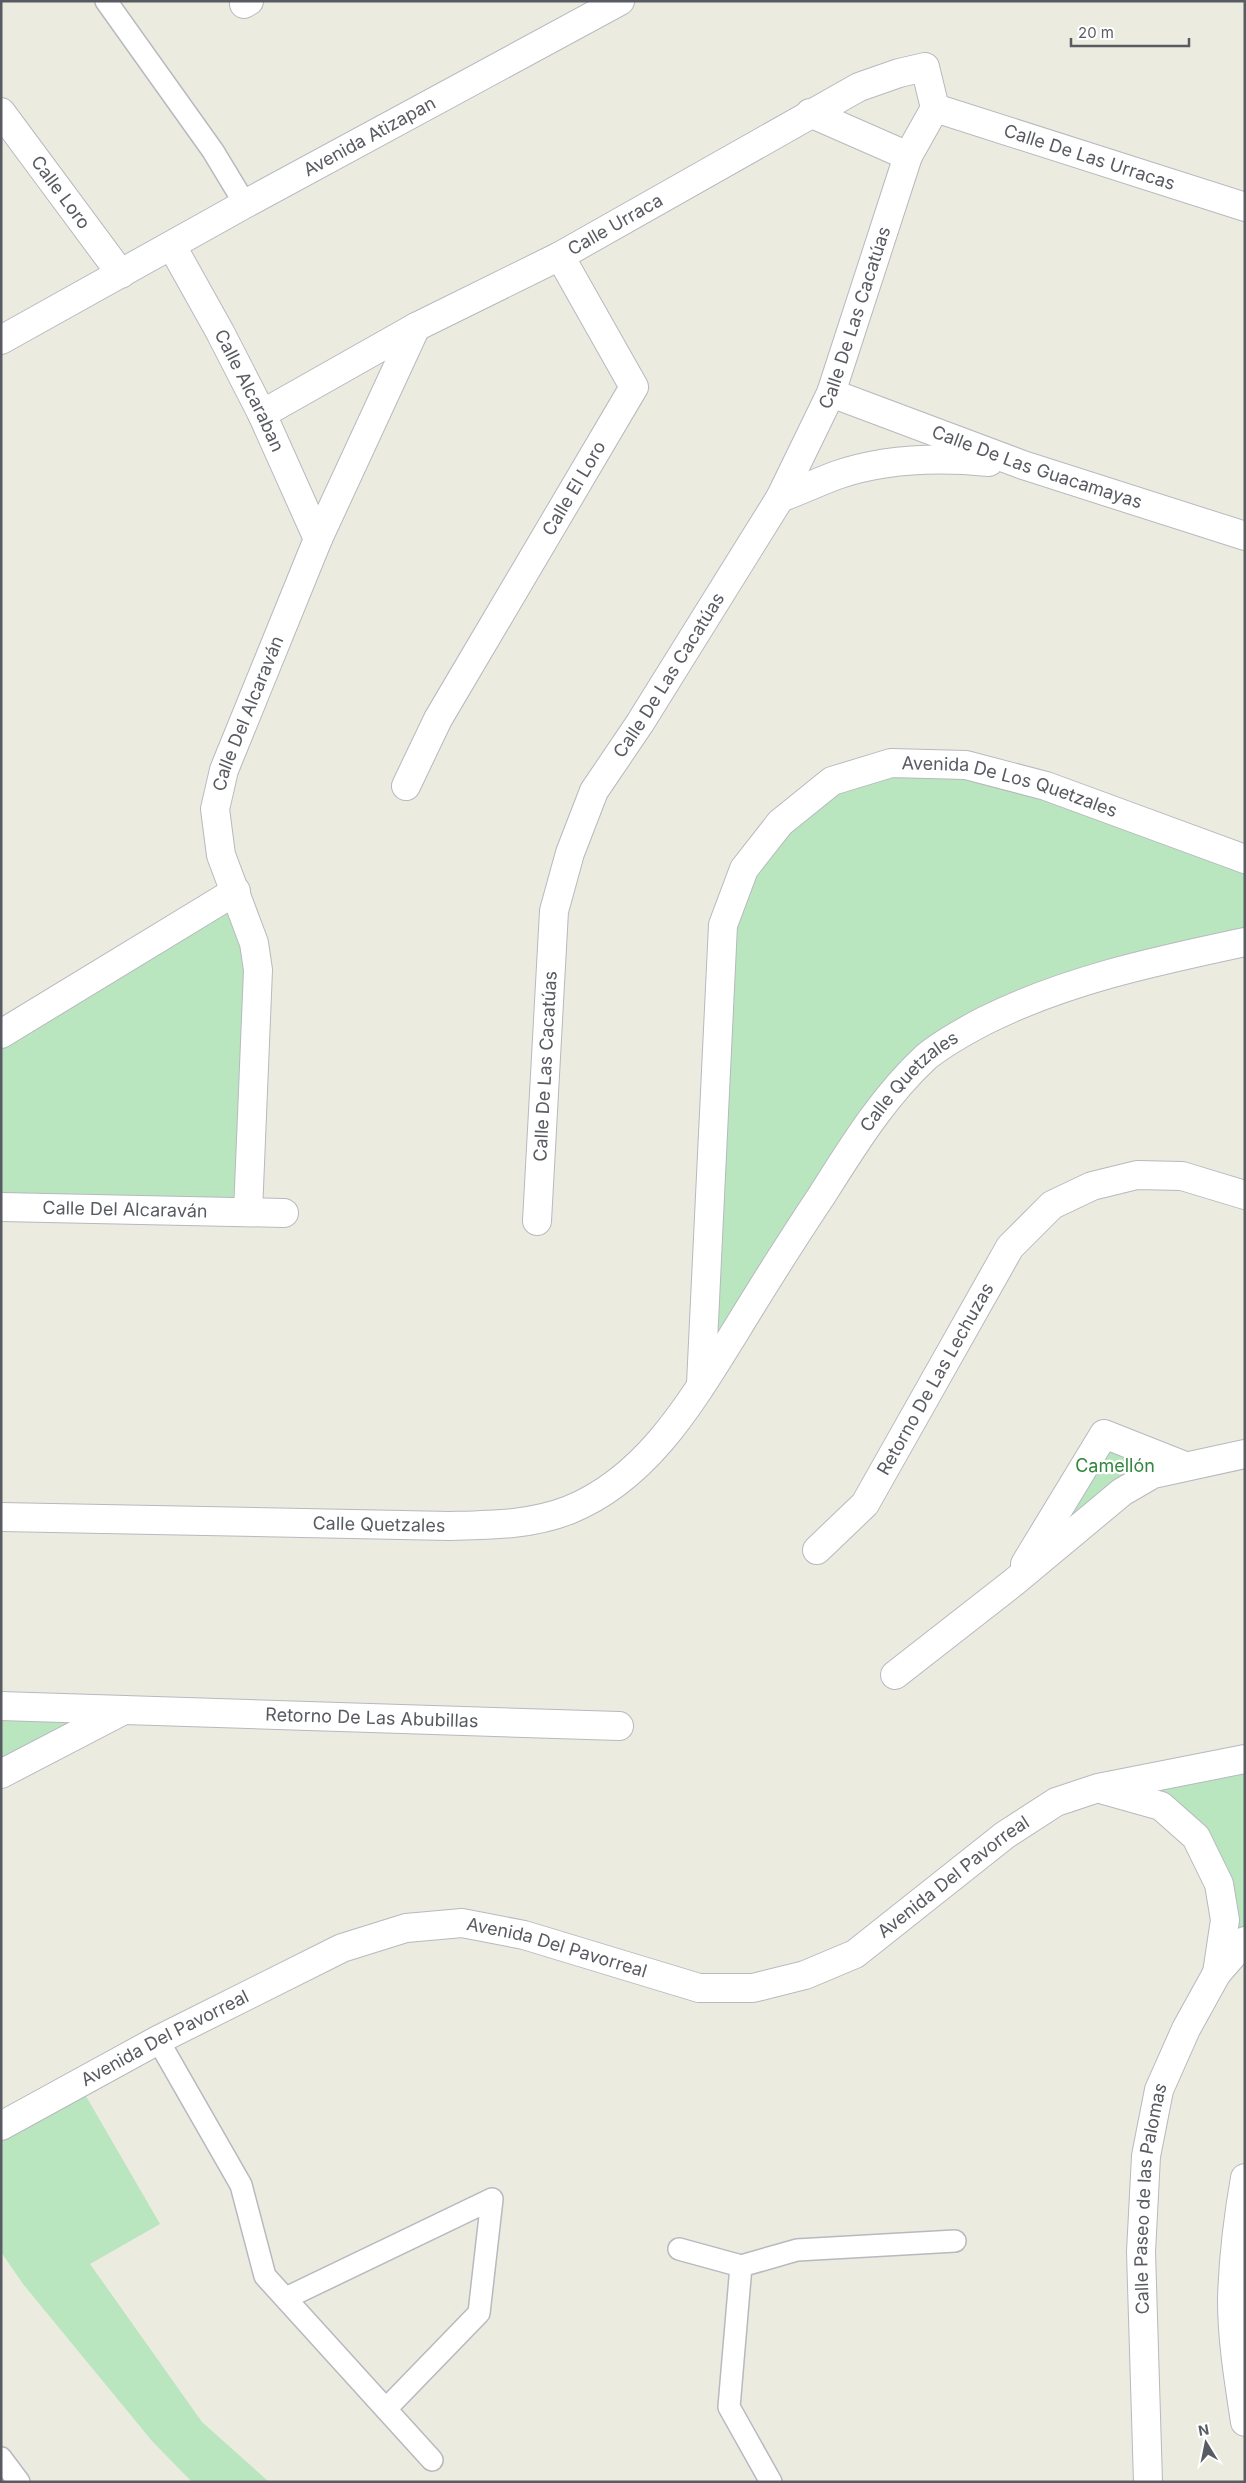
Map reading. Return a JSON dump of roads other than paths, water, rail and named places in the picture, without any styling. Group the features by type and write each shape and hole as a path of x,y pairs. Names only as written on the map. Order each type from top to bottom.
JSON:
{"street":[{"name":"Avenida Atizapan","path":"1,340 245,204 620,1"},
{"name":"Calle Urraca","path":"262,414 416,327 560,256 859,87 898,73 926,67 935,108"},
{"name":"Calle De Las Cacatúas","path":"537,1221 554,911 570,853 594,791 640,723 780,498 831,393 908,156 935,108"},
{"name":"Calle De Las Urracas","path":"935,108 1245,207"},
{"name":"Calle Loro","path":"1,112 120,274"},
{"path":"810,113 908,156"},
{"name":"Calle Alcaraban","path":"172,246 220,332 262,414 318,539"},
{"name":"Calle El Loro","path":"406,786 438,720 634,387 560,256"},
{"path":"318,539 416,327"},
{"name":"Calle De Las Guacamayas","path":"831,393 1023,465 1245,536"},
{"path":"780,498 839,475 894,462 955,459 1023,465"},
{"name":"Calle Del Alcaraván","path":"248,1212 258,970 254,943 221,855 215,809 224,770 318,539"},
{"name":"Avenida De Los Quetzales","path":"701,1386 723,926 744,869 780,823 832,781 891,763 966,765 1046,786 1245,860"},
{"path":"1,1034 236,891"},
{"name":"Calle Quetzales","path":"1,1517 450,1526 512,1525 569,1510 614,1485 656,1447 701,1386 870,1120 928,1056 965,1031 1006,1010 1074,984 1149,963 1245,942"},
{"name":"Retorno De Las Lechuzas","path":"816,1550 865,1504 1010,1247 1052,1205 1092,1186 1136,1175 1182,1176 1245,1194"},
{"name":"Calle Del Alcaraván","path":"1,1207 284,1213"},
{"path":"1014,1582 1104,1434 1185,1466"},
{"path":"895,1675 1014,1582 1122,1492 1153,1474 1245,1454"},
{"name":"Retorno De Las Abubillas","path":"1,1706 620,1726"},
{"name":"Retorno De Las Abubillas","path":"1,1774 125,1709"},
{"name":"Avenida Del Pavorreal","path":"1,2126 158,2040 342,1948 406,1928 462,1923 524,1935 699,1988 753,1988 805,1975 855,1954 1005,1835 1056,1802 1098,1788 1245,1759"},
{"path":"1098,1788 1161,1806 1196,1838 1219,1884 1225,1920 1217,1973"},
{"name":"Calle Paseo de las Palomas","path":"1148,2482 1141,2252 1146,2156 1159,2090 1186,2029 1217,1973 1245,1940"},
{"path":"1245,2178 1236,2230 1232,2301 1245,2422"}],"lane":[{"path":"106,1 214,151 245,204"},
{"path":"158,2040 242,2185 265,2276 432,2460"},
{"path":"286,2298 492,2199 480,2313 386,2409"},
{"path":"679,2248 741,2266 797,2250 955,2241"},
{"path":"741,2266 729,2407 770,2482"},
{"path":"1,2458 19,2482"}],"park label":[{"name":"Camellón","path":"1115,1466"}]}
